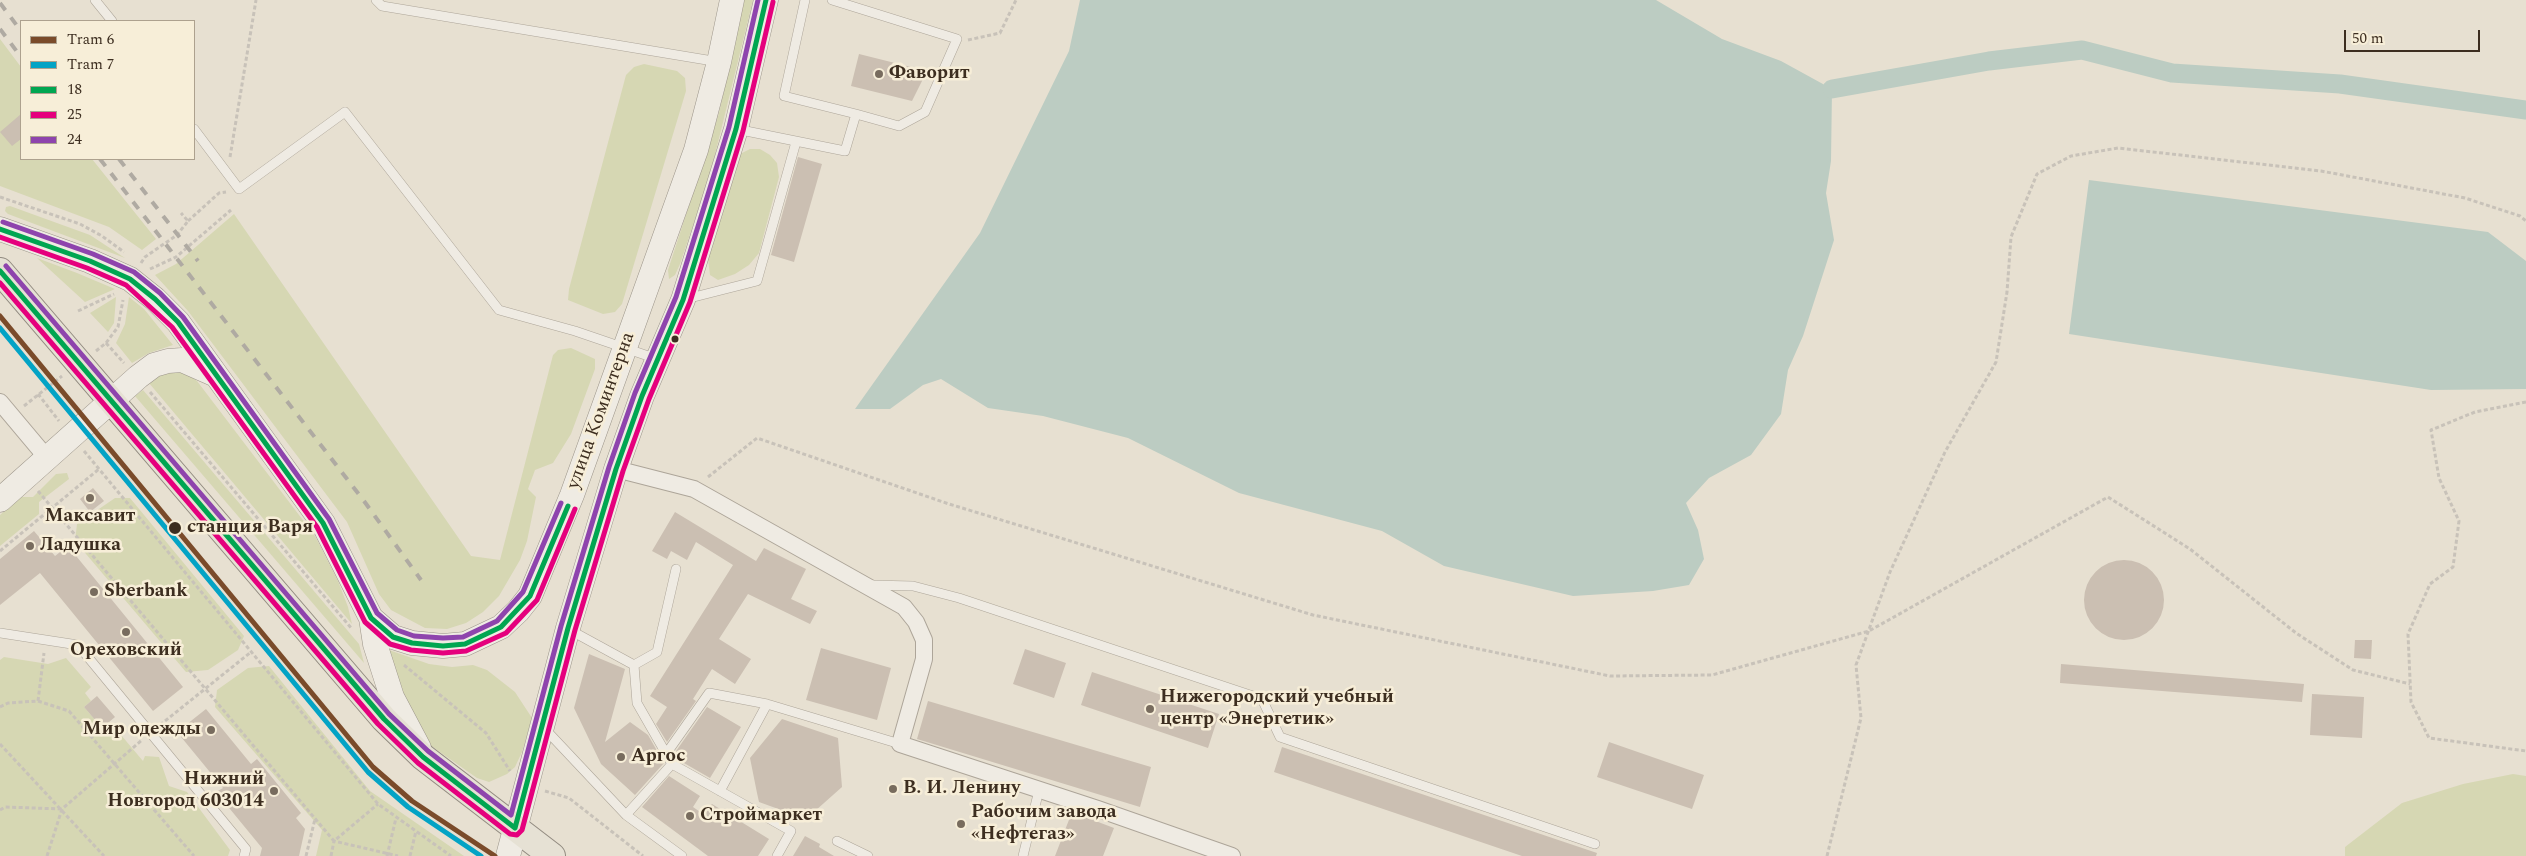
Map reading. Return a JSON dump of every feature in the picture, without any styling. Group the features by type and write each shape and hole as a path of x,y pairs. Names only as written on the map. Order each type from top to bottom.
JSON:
{"main road":[{"name":"улица Коминтерна","path":"0,228 130,274 178,322 323,523 371,618 393,637 412,643 443,646 465,644 484,637 501,627 530,596 572,495 696,150 719,62 732,0"},
{"name":"улица Коминтерна","path":"508,856 568,628 616,469 683,300 736,129 766,0"},
{"path":"0,271 365,698 423,757 552,856"},
{"path":"0,500 111,400 154,365 168,360 182,360 217,375"},
{"path":"371,618 375,644 392,697 423,757"}],"street":[{"path":"0,402 47,458"},
{"path":"616,469 694,489 868,585 904,607 916,622 924,640 924,659 900,744 1232,856"}],"lane":[{"path":"96,0 111,20"},
{"path":"376,0 382,6 719,62"},
{"path":"805,0 784,96 899,126 925,112 957,39 832,0"},
{"path":"195,131 239,189 344,112 499,310 575,331 658,359"},
{"path":"736,129 845,150 856,114"},
{"path":"683,300 757,281 796,142"},
{"path":"634,665 658,652 676,569"},
{"path":"868,585 913,586 959,598 1262,699 1280,737 1595,844"},
{"path":"568,628 634,665"},
{"path":"0,632 78,645 246,849 244,856"},
{"path":"634,665 637,703 672,764 791,831 776,856"},
{"path":"666,754 709,693 767,704 900,744"},
{"path":"720,791 767,704"},
{"path":"543,727 626,815 682,856"},
{"path":"626,815 672,764"},
{"path":"1022,856 1039,790"},
{"path":"837,841 868,856"}],"path":[{"path":"145,257 177,235 188,221 219,193 228,174 256,0"},
{"path":"957,39 972,40 1000,33 1016,0"},
{"path":"1827,856 1861,718 1856,665 1890,572 1945,452 1996,362 2007,292 2011,237 2037,174 2071,156 2118,148 2321,171 2464,198 2520,216 2526,221"},
{"path":"219,193 239,189"},
{"path":"0,197 80,224 102,236 128,255"},
{"path":"78,310 130,274 176,258 231,210"},
{"path":"181,213 188,221"},
{"path":"106,343 138,377 351,628 375,644"},
{"path":"38,394 378,804 451,856"},
{"path":"2526,402 2476,412 2431,430 2439,478 2459,520 2453,567 2430,584 2408,634 2410,702 2428,738 2526,750"},
{"path":"694,489 757,438 950,504 1313,615 1610,676 1712,675 1869,631 2108,497 2190,549 2296,633 2353,670 2410,684"},
{"path":"0,551 99,469"},
{"path":"27,477 334,842 398,856"},
{"path":"38,701 45,640"},
{"path":"47,856 62,809 150,733 251,652"},
{"path":"403,664 486,733 510,771"},
{"path":"0,707 8,703 38,701 69,711 194,856"},
{"path":"0,744 104,856"},
{"path":"539,789 569,798 643,856"},
{"path":"331,856 334,842 378,804"},
{"path":"0,810 5,807 62,809"},
{"path":"387,855 396,818"},
{"path":"306,856 315,819"},
{"path":"410,856 416,832"}],"green space":[{"path":"744,0 753,0 710,175 680,264 675,275 669,279 668,270 719,113"},
{"path":"0,39 20,66 20,160 93,160 156,239 142,250 109,227 0,186"},
{"path":"644,64 677,71 685,78 686,91 622,304 615,312 603,314 568,300 569,289 626,75 634,67"},
{"path":"750,149 760,149 770,155 777,163 779,177 759,253 749,265 735,274 718,280 710,275 708,259 740,154"},
{"path":"10,206 90,235 125,258 8,214 5,211 6,207"},
{"path":"234,214 471,556 500,560 553,355 558,350 571,348 595,359 595,369 571,434 553,463 535,470 528,489 536,497 527,541 520,560 499,596 483,612 466,623 447,629 425,628 391,610 379,594 347,522 188,311 155,275 176,264"},
{"path":"37,258 77,273 115,289 85,302"},
{"path":"116,297 114,323 108,332 90,313"},
{"path":"129,297 144,309 173,345 149,353 132,363 116,343 125,324"},
{"path":"171,371 185,372 197,381 315,536 338,581 352,624 149,383 158,375"},
{"path":"143,390 359,644 364,663 135,396"},
{"path":"67,473 69,479 39,502 39,514 0,546 0,515 20,497 33,497 56,474"},
{"path":"115,498 130,498 244,636 238,650 208,670 186,672 75,541 77,524"},
{"path":"389,650 429,664 452,667 473,665 487,670 515,692 532,718 522,752 515,767 507,774 489,782 477,778 417,736"},
{"path":"4,657 48,664 66,658 91,687 85,693 91,701 84,707 102,728 110,722 143,761 145,756 159,757 169,786 187,792 230,850 228,856 0,856 0,660"},
{"path":"269,666 370,791 464,856 316,856 322,830 215,707 217,690 248,668"},
{"path":"2513,774 2526,776 2526,856 2345,856 2345,847 2402,803 2463,784"}],"shaded area":[{"path":"1080,0 1656,0 1722,39 1781,61 1832,89 1831,161 1826,193 1834,240 1803,336 1788,370 1781,414 1751,455 1709,478 1686,503 1698,530 1704,559 1689,585 1653,591 1573,596 1444,566 1382,531 1239,493 1128,438 1043,416 988,408 941,379 923,385 890,409 855,409 980,233 1069,51"},
{"path":"2089,180 2488,232 2526,261 2526,389 2431,390 2069,334"}],"building":[{"path":"859,54 927,71 912,101 851,86"},
{"path":"20,115 20,140 12,146 0,132"},
{"path":"798,157 822,164 794,262 771,255"},
{"path":"93,488 104,501 90,512 80,499"},
{"path":"675,512 756,561 764,548 806,569 791,599 817,611 810,624 748,594 719,639 751,659 735,684 712,669 693,699 696,701 667,742 656,724 667,707 650,696 733,565 696,542 687,560 671,551 667,559 652,551"},
{"path":"34,531 55,556 68,546 183,687 153,711 40,573 0,605 0,559"},
{"path":"2124,560 2139,563 2152,572 2161,585 2164,600 2161,615 2152,628 2139,637 2124,640 2109,637 2096,628 2087,615 2084,600 2087,585 2096,572 2109,563"},
{"path":"2355,640 2372,640 2371,659 2354,658"},
{"path":"821,648 891,668 877,720 806,700"},
{"path":"1025,649 1066,663 1054,698 1013,684"},
{"path":"589,654 625,669 605,742 630,722 648,735 664,763 635,795 601,764 574,708"},
{"path":"2061,664 2304,684 2302,702 2060,683"},
{"name":"Нижегородский учебный центр «Энергетик»","path":"1092,672 1219,714 1208,748 1081,705"},
{"path":"2312,694 2364,697 2362,738 2310,735"},
{"path":"97,696 115,717 102,728 84,707"},
{"path":"928,701 1151,767 1140,807 917,739"},
{"path":"707,707 741,727 710,778 677,759 674,754"},
{"path":"206,709 251,764 257,759 301,813 296,818 305,829 299,856 260,856 262,848 216,792 223,788 177,732"},
{"path":"782,719 838,738 842,787 806,819 759,802 750,758"},
{"path":"1609,742 1704,775 1692,809 1597,777"},
{"path":"1282,747 1597,853 1596,856 1522,856 1274,772"},
{"path":"669,776 700,796 693,807 703,814 712,804 769,839 758,856 708,856 642,807"},
{"path":"1072,812 1114,828 1103,856 1055,856"},
{"path":"805,836 820,844 819,847 834,856 793,856"}],"waterway":[{"path":"1832,89 1989,61 2082,50 2172,73 2340,84 2526,110"}],"railway":[{"path":"0,3 20,30"},
{"path":"0,29 20,56"},
{"path":"101,160 364,501 421,580"},
{"path":"120,160 198,261"}],"tram line":[{"name":"6","path":"0,316 373,767 412,801 495,856"},
{"name":"7","path":"0,328 368,772 408,807 481,856"}],"transit line":[{"name":"24","path":"6,266 389,714 428,751 511,815 561,626 609,467 635,393 676,297 729,127 758,0"},
{"name":"18","path":"0,271 384,719 423,757 515,828 568,628 616,469 642,396 683,300 736,129 766,0"},
{"name":"25","path":"0,283 378,724 418,763 510,834 517,835 522,830 575,630 623,471 649,399 690,302 743,131 773,2"},
{"name":"24","path":"3,222 93,254 134,272 160,293 183,317 329,519 377,613 397,630 414,636 463,637 497,621 523,592 561,503"},
{"name":"18","path":"0,229 90,261 130,279 155,299 178,322 323,523 371,618 393,637 412,643 443,646 465,644 501,627 530,596 568,506"},
{"name":"25","path":"0,237 87,268 126,285 172,327 317,527 365,622 390,644 411,650 443,653 466,651 506,633 537,600 575,509"}],"place":[{"name":"Фаворит","path":"879,74"},
{"name":"Максавит","path":"90,498"},
{"name":"станция Варя","path":"175,528"},
{"name":"Ладушка","path":"30,546"},
{"name":"Sberbank","path":"94,592"},
{"name":"Ореховский","path":"126,632"},
{"name":"Нижегородский учебный центр «Энергетик»","path":"1150,709"},
{"name":"Мир одежды","path":"211,730"},
{"name":"Аргос","path":"621,757"},
{"name":"В. И. Ленину","path":"893,789"},
{"name":"Нижний Новгород 603014","path":"274,791"},
{"name":"Строймаркет","path":"690,816"},
{"name":"Рабочим завода «Нефтегаз»","path":"961,824"}]}
